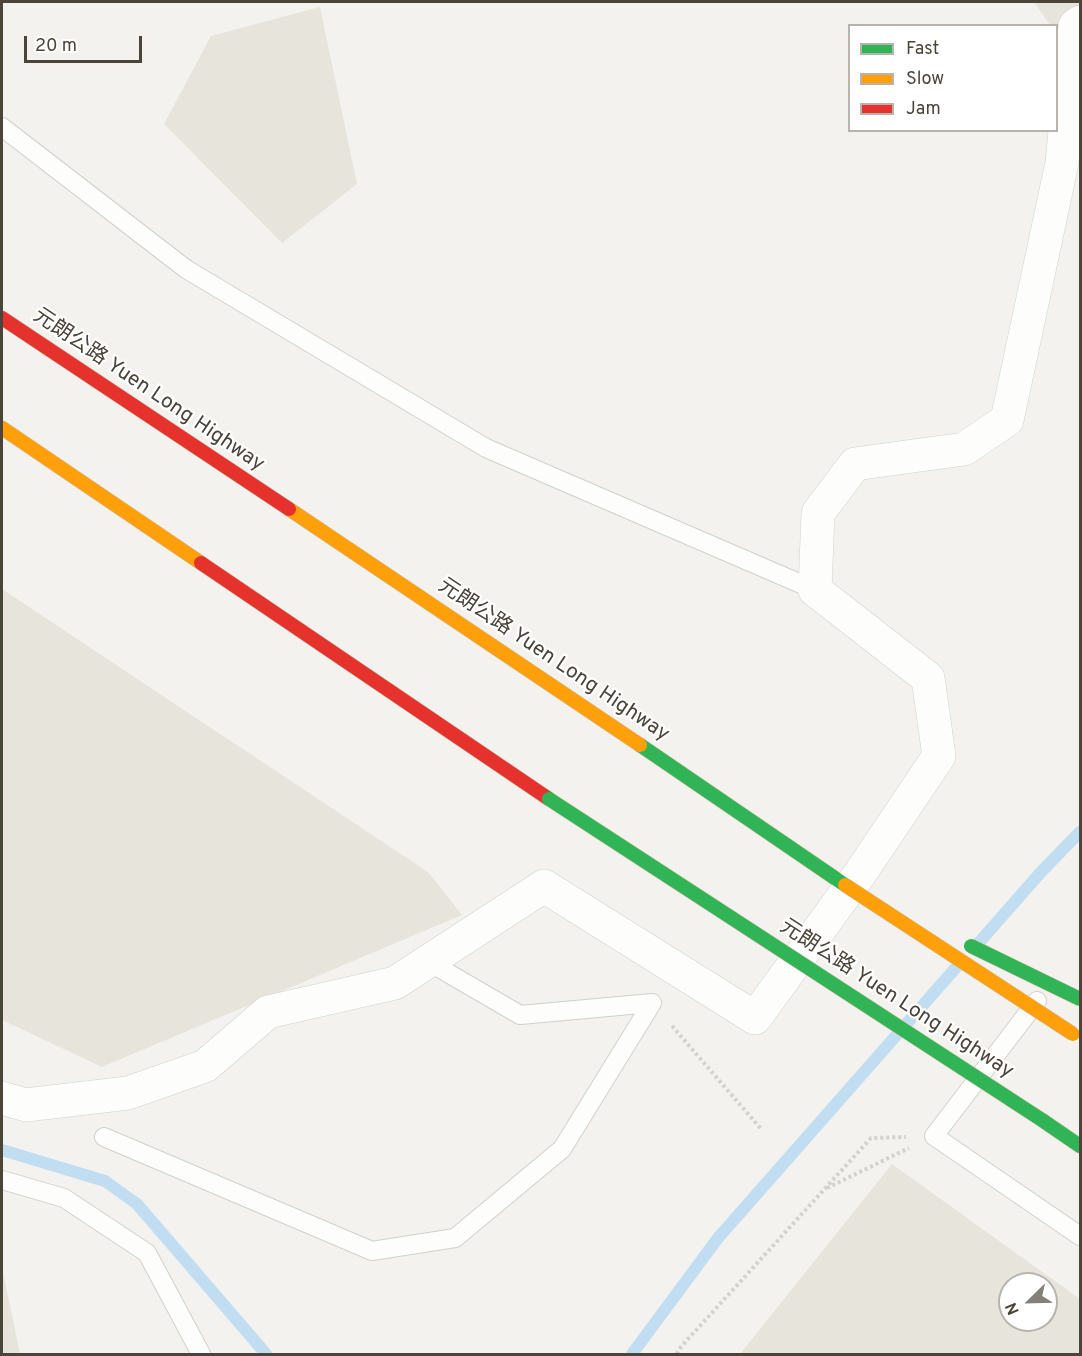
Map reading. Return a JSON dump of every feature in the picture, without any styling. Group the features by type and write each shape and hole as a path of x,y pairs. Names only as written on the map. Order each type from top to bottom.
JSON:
{"highway":[{"name":"元朗公路 Yuen Long Highway","path":"2,318 442,611 845,885 1077,1036"},
{"name":"元朗公路 Yuen Long Highway","path":"2,428 549,799 1080,1146"},
{"path":"845,885 942,932"},
{"path":"963,942 1080,999"}],"street":[{"path":"2,1098 26,1105 128,1093 206,1066 268,1012 395,983 544,886 755,1018 859,875 939,756 928,678 815,590 818,513 855,464 964,449 1007,420 1062,163 1075,26 1080,22"}],"lane":[{"path":"2,127 186,269 486,448 815,590"},
{"path":"429,962 520,1015 652,1003"},
{"path":"1043,993 934,1136 1080,1236"},
{"path":"104,1137 372,1251 454,1238 562,1149 652,1003"},
{"path":"2,1180 64,1198 147,1253 201,1354"}],"path":[{"path":"652,1003 762,1131"},
{"path":"825,1189 934,1136"},
{"path":"677,1354 679,1349 871,1138 934,1136"}],"shaded area":[{"path":"1034,2 1080,2 1080,71 1058,37 1058,24 1049,24"},
{"path":"320,7 357,184 282,243 164,124 211,36"},
{"path":"2,589 428,872 462,915 102,1067 2,1020"},
{"path":"892,1164 1042,1272 998,1272 998,1332 1058,1332 1058,1283 1080,1299 1080,1354 740,1354"},
{"path":"2,1267 20,1354 2,1354"}],"waterway":[{"path":"976,946 1041,872 1080,832"},
{"path":"632,1354 718,1238 960,963"},
{"path":"2,1150 105,1181 137,1204 266,1354"}],"traffic: fast":[{"path":"640,745 845,885"},
{"path":"549,799 1042,1120"},
{"path":"971,946 1080,999"},
{"path":"1042,1120 1080,1146"}],"traffic: slow":[{"path":"2,428 201,563"},
{"path":"289,509 640,745"},
{"path":"845,885 1073,1034"}],"traffic: jam":[{"path":"2,318 289,509"},
{"path":"201,563 549,799"}]}
